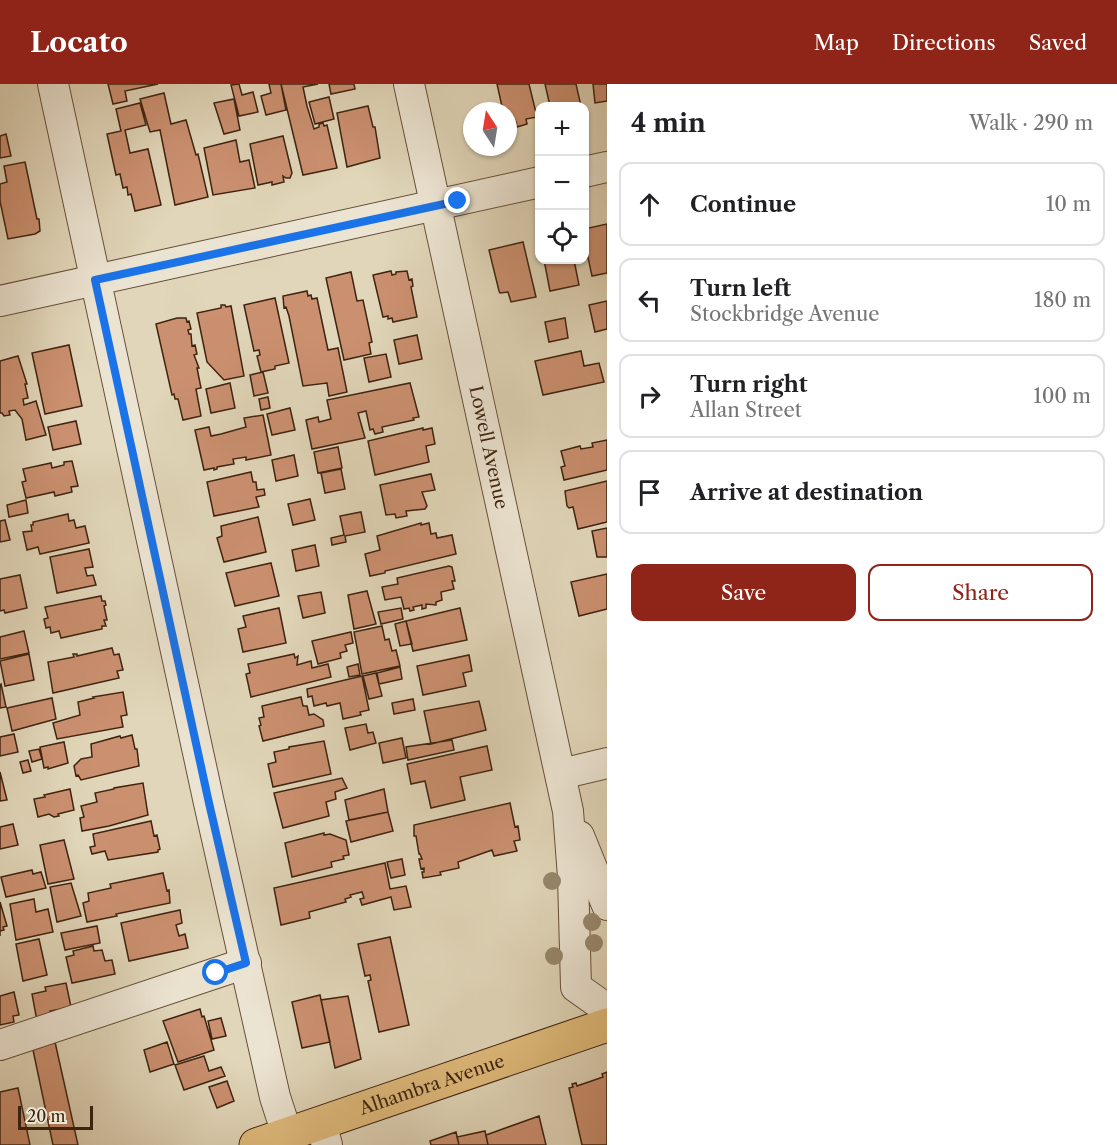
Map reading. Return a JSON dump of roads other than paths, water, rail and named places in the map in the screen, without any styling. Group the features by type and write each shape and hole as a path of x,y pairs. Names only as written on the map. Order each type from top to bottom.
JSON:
{"main road":[{"name":"Alhambra Avenue","path":"256,1145 287,1134 324,1134 607,1025"}],"street":[{"path":"52,84 209,803 275,1097 287,1134"},
{"name":"Lowell Avenue","path":"409,84 561,774 568,812 573,877 576,987 607,1009"},
{"path":"589,171 607,166"},
{"path":"0,301 535,183"},
{"path":"561,774 607,763"},
{"name":"Lowell Avenue","path":"568,812 607,905"},
{"path":"0,1045 246,963"}]}
